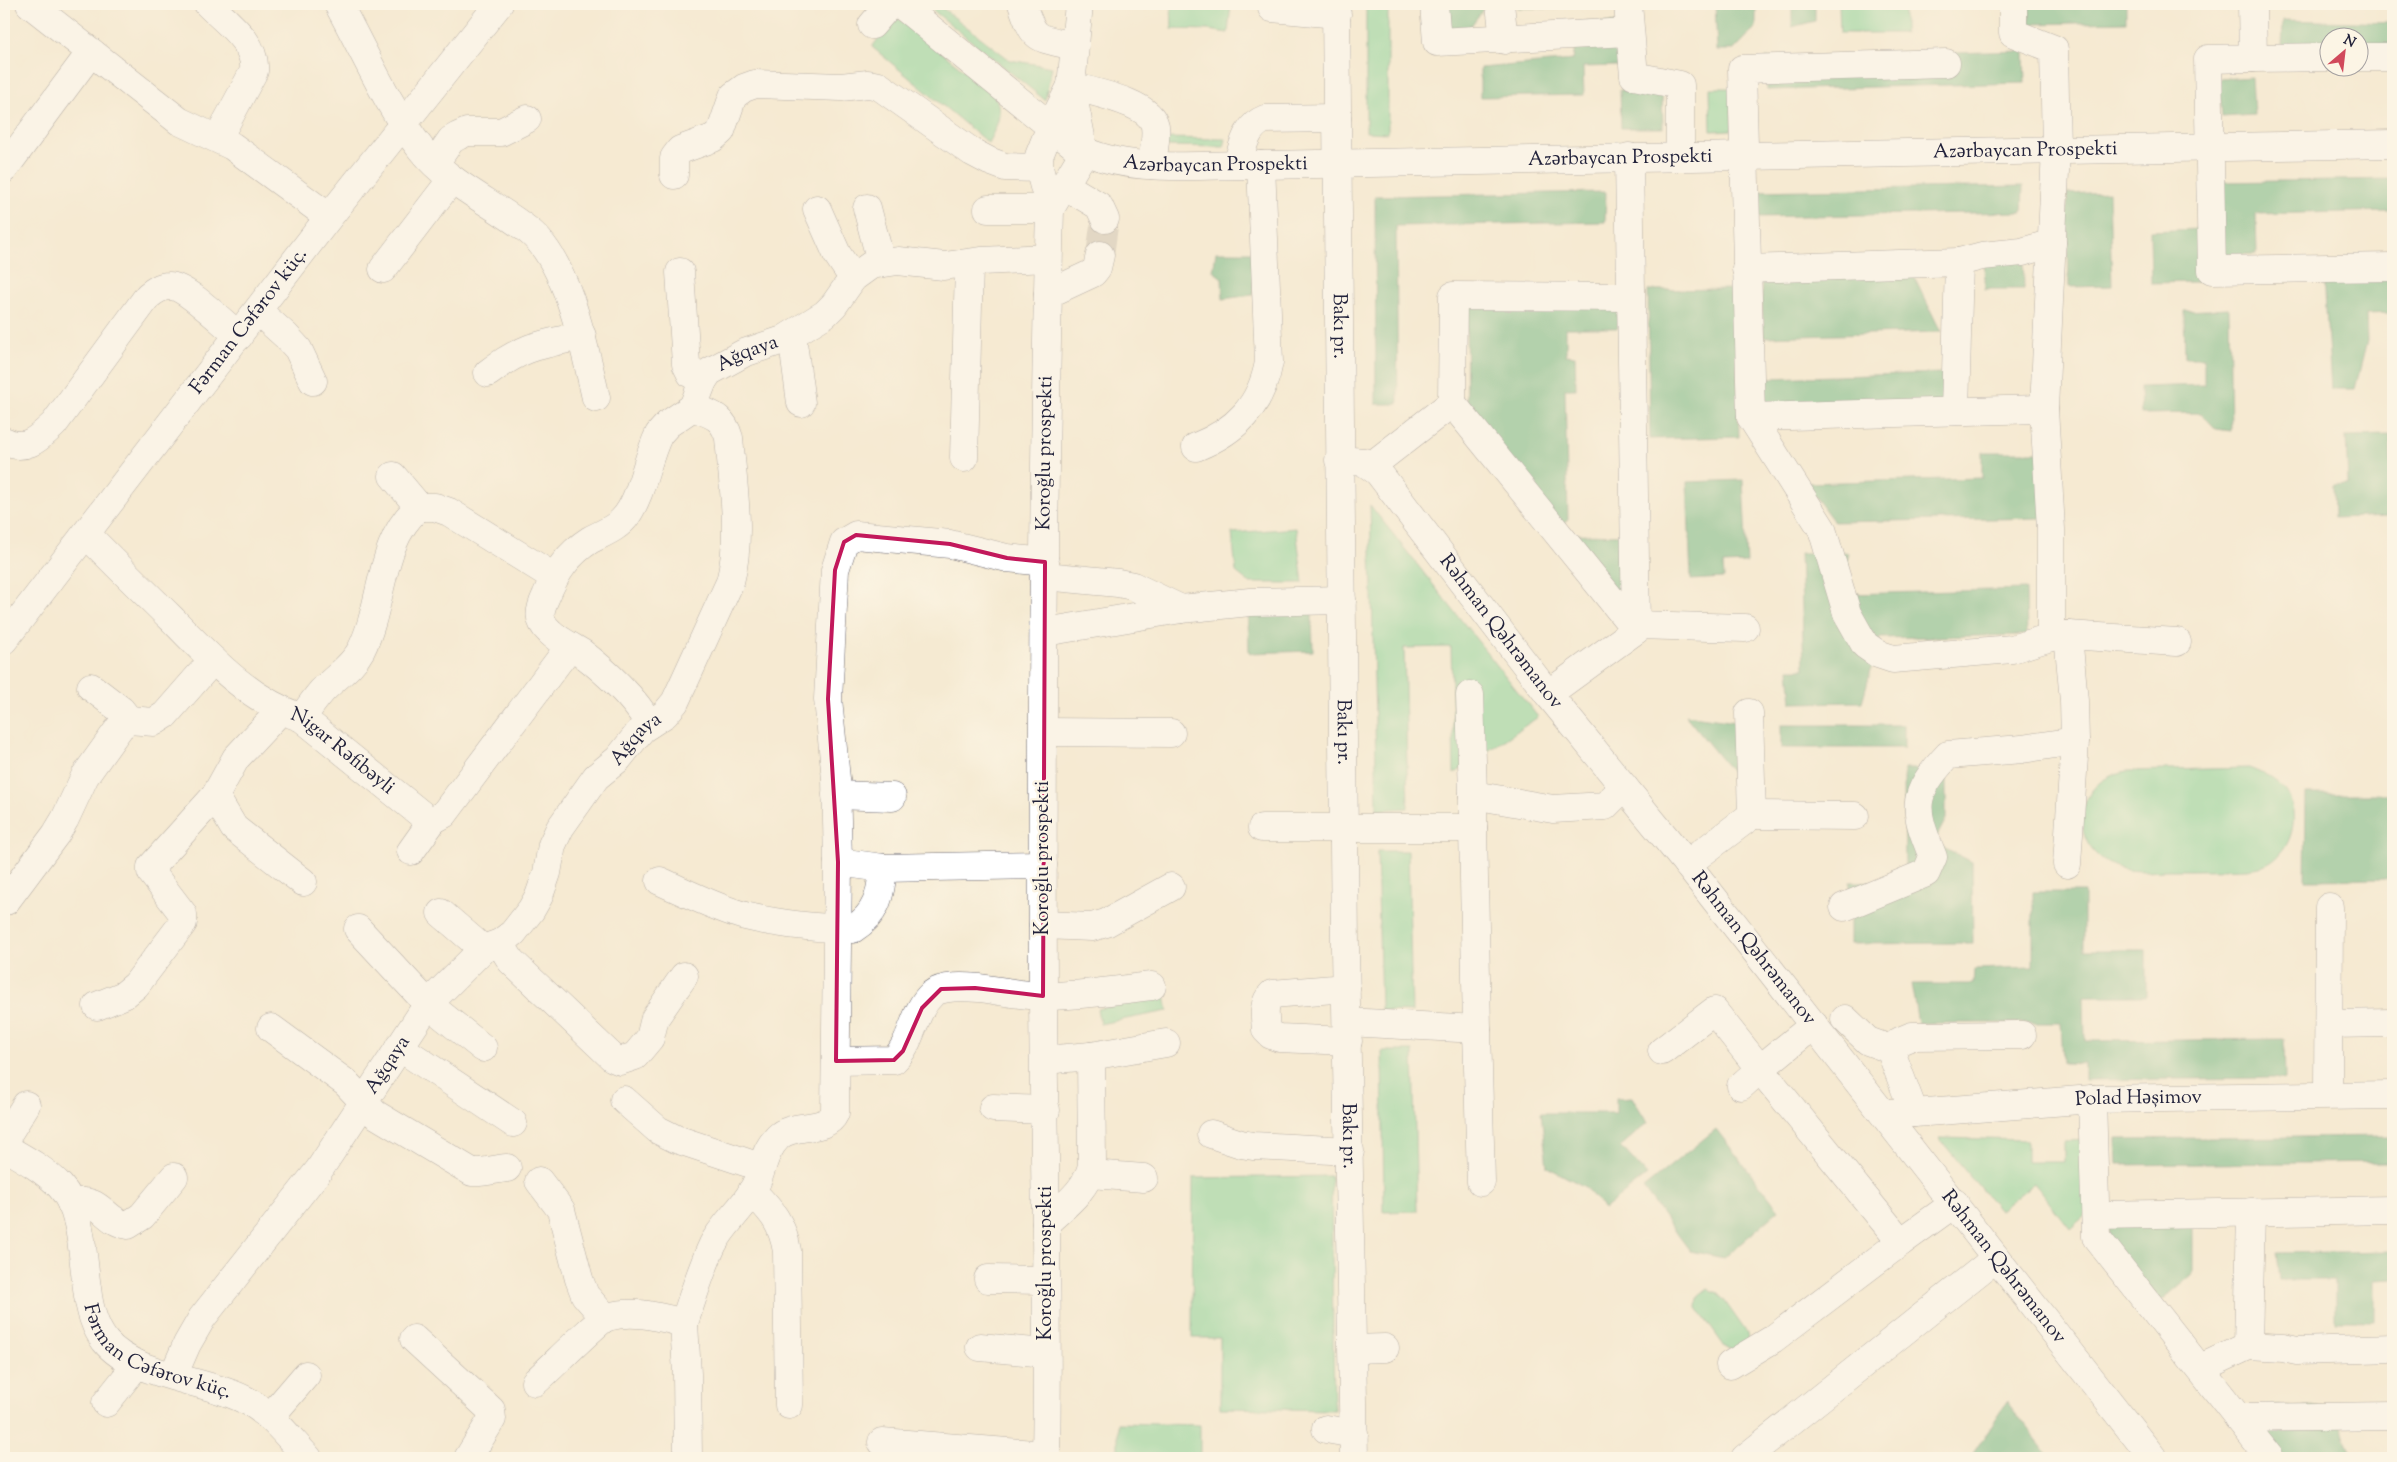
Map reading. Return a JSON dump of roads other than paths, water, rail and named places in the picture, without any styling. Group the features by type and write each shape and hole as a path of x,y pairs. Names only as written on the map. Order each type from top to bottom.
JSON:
{"street":[{"path":"30,4 179,120 218,138 246,155 329,217"},
{"path":"208,4 248,45 255,60 254,72 218,138"},
{"path":"338,4 403,124 421,150 443,171 516,222 543,245 554,262 582,336 596,398"},
{"name":"Fərman Cəfərov küç.","path":"4,640 258,312 329,217 499,4"},
{"path":"872,25 890,4"},
{"name":"Azərbaycan Prospekti","path":"900,4 1084,152 1123,162 1152,165 1249,165 2393,144"},
{"path":"1022,4 1033,32 1040,38 1074,46"},
{"path":"1050,209 1084,152 1071,86 1079,4"},
{"path":"1434,4 1437,42 1629,32"},
{"path":"1500,4 1504,40"},
{"path":"1628,4 1634,76 1680,85 1680,157"},
{"path":"2013,4 2013,32 2054,49 2056,150 2044,409 2060,636 2074,701 2075,741 2066,864"},
{"path":"2252,4 2253,58"},
{"path":"1272,8 1336,9"},
{"name":"Bakı pr.","path":"1336,9 1339,163 1339,460 1354,1446"},
{"path":"4,169 92,52"},
{"path":"2320,57 2208,59 2212,270 2393,267"},
{"path":"2370,57 2393,57"},
{"path":"1946,63 1742,69 1751,417 1822,529 1847,613 1865,645 1878,654 1893,659 2012,649 2060,636 2177,642"},
{"path":"674,175 674,158 680,150 713,138 721,131 733,96 744,88 755,84 841,87 868,84 879,86 972,152 989,161 1005,167 1039,168"},
{"path":"1050,209 1039,168 1042,146 1071,86"},
{"path":"1071,86 1140,107 1145,111 1155,126 1152,165"},
{"path":"1196,447 1217,438 1254,406 1265,384 1269,362 1249,165 1250,130 1257,122 1265,119 1337,118"},
{"path":"383,269 443,171 451,140 467,132 501,132 526,119"},
{"path":"1629,157 1636,628"},
{"path":"1064,185 1099,206 1105,219"},
{"path":"867,208 881,262"},
{"path":"988,209 1050,209"},
{"name":"Koroğlu prospekti","path":"1046,1456 1046,1110 1043,996 1043,865 1050,209"},
{"path":"817,210 837,254 853,278"},
{"path":"1746,269 1959,262 1982,256 2022,252 2052,243"},
{"path":"1048,294 1093,273 1097,268 1100,255"},
{"name":"Ağqaya","path":"173,1376 187,1344 202,1318 318,1170 428,1004 492,946 512,933 539,896 547,872 552,845 560,828 596,777 618,759 634,738 649,724 665,714 674,702 730,582 734,565 736,544 729,438 726,426 717,416 693,407 703,381 709,372 744,353 792,335 824,314 834,305 853,278 871,264 898,261 944,266 981,261 1048,258"},
{"path":"1954,411 1959,262"},
{"path":"964,458 969,264"},
{"path":"680,272 686,364 691,374 703,381"},
{"path":"4,441 22,446 36,441 54,424 148,296 159,288 170,285 183,291 239,336"},
{"path":"1630,297 1453,296 1452,403 1636,628"},
{"path":"258,312 298,349 313,381"},
{"path":"792,335 801,403"},
{"path":"488,373 509,357 530,346 582,336"},
{"path":"1339,460 1355,460 1372,466 1452,403"},
{"path":"649,724 636,703 593,663 552,635 540,619 540,608 554,577 569,556 589,541 610,531 626,516 659,434 668,424 693,407"},
{"path":"1751,417 2044,409"},
{"name":"Rəhman Qəhrəmanov","path":"1372,466 1548,694 1687,864 1955,1203 2152,1458"},
{"path":"393,476 419,507"},
{"path":"97,1006 124,995 136,985 183,923 183,914 151,872 152,867 216,796 236,758 322,691 346,670 360,652 368,636 391,551 408,515 419,507 435,507 449,512 554,577"},
{"name":"Nigar Rəfibəyli","path":"86,534 213,660 248,690 291,715 422,815 433,820"},
{"path":"688,1458 684,1323 714,1243 756,1179 767,1151 779,1136 789,1130 826,1123 832,1119 835,1113 838,862 836,795 828,699 835,570 844,542 856,535 950,544 1045,569 1126,584 1153,594 1181,609"},
{"path":"1045,632 1181,609 1250,602 1342,600"},
{"path":"1548,694 1636,628 1745,628"},
{"path":"411,850 433,820 444,814 570,646"},
{"path":"6,900 56,834 85,776 120,727 129,720 154,722 165,715 213,660"},
{"path":"91,687 121,710 129,720"},
{"path":"1470,695 1481,1182"},
{"path":"1749,713 1752,815"},
{"path":"1044,732 1171,733"},
{"path":"1844,908 1926,873 1933,857 1919,823 1917,812 1918,800 1932,774 1948,755 2022,749 2075,741"},
{"path":"1472,795 1553,809 1605,806 1624,787"},
{"path":"836,795 892,798"},
{"path":"216,796 234,828 303,882"},
{"path":"1687,864 1752,815 1855,816"},
{"path":"1262,828 1473,828"},
{"path":"838,862 883,868 1043,865"},
{"path":"660,881 702,900 745,916 853,929 863,923 879,900 883,868"},
{"path":"1043,925 1092,926 1106,923 1171,887"},
{"path":"2328,1095 2329,907"},
{"path":"441,913 492,946 511,961 613,1058 620,1061 635,1056 650,1038 655,1018 684,976"},
{"path":"358,929 428,1004 483,1048"},
{"path":"836,1061 894,1060 903,1051 922,1008 932,994 941,989 975,988 1043,996 1152,986"},
{"path":"1346,988 1272,994 1266,999 1264,1010 1266,1030 1279,1038 1348,1031 1477,1029"},
{"path":"1662,1052 1714,1011 1750,1077 1901,1242"},
{"path":"1845,1019 1868,1041 1890,1050 1914,1113"},
{"path":"2329,1024 2393,1023"},
{"path":"1750,1077 1814,1025"},
{"path":"271,1028 346,1083 375,1114 393,1126 472,1172 486,1173 498,1168 507,1168"},
{"path":"1890,1050 1900,1040 1912,1036 2022,1035"},
{"path":"1044,1060 1091,1056 1166,1044"},
{"path":"399,1047 513,1123"},
{"path":"1046,1223 1084,1186 1091,1174 1091,1056"},
{"name":"Polad Həşimov","path":"1884,1113 1914,1113 2092,1099 2393,1095"},
{"path":"2092,1099 2096,1237 2270,1458"},
{"path":"624,1100 658,1130 756,1179 784,1233 787,1251 789,1405"},
{"path":"4,1140 26,1105"},
{"path":"993,1108 1046,1110"},
{"path":"1211,1134 1240,1144 1350,1151"},
{"name":"Fərman Cəfərov küç.","path":"4,1147 42,1170 60,1187 71,1203 79,1231 90,1308 96,1328 106,1342 118,1353 137,1364 250,1402 270,1417 308,1458"},
{"path":"1091,1174 1144,1178"},
{"path":"71,1203 83,1201 95,1204 118,1224 128,1225 142,1216 174,1177"},
{"path":"538,1181 562,1210 585,1295 605,1318"},
{"path":"1730,1365 1773,1339 1955,1203"},
{"path":"2096,1215 2393,1210"},
{"path":"2248,1346 2251,1212"},
{"path":"1745,1458 1996,1258"},
{"path":"988,1279 1046,1280"},
{"path":"536,1382 605,1318 626,1313 650,1314 684,1323"},
{"path":"414,1338 491,1410 492,1419 468,1458"},
{"path":"2201,1368 2248,1346 2283,1348 2297,1351 2393,1348"},
{"path":"980,1347 1046,1353"},
{"path":"1353,1349 1385,1348"},
{"path":"106,1403 137,1364"},
{"path":"270,1417 306,1375"},
{"path":"2238,1418 2393,1416"},
{"path":"1326,1429 1354,1446"},
{"path":"882,1442 1046,1456"}],"tunnel":[{"path":"1100,255 1105,219"}]}
